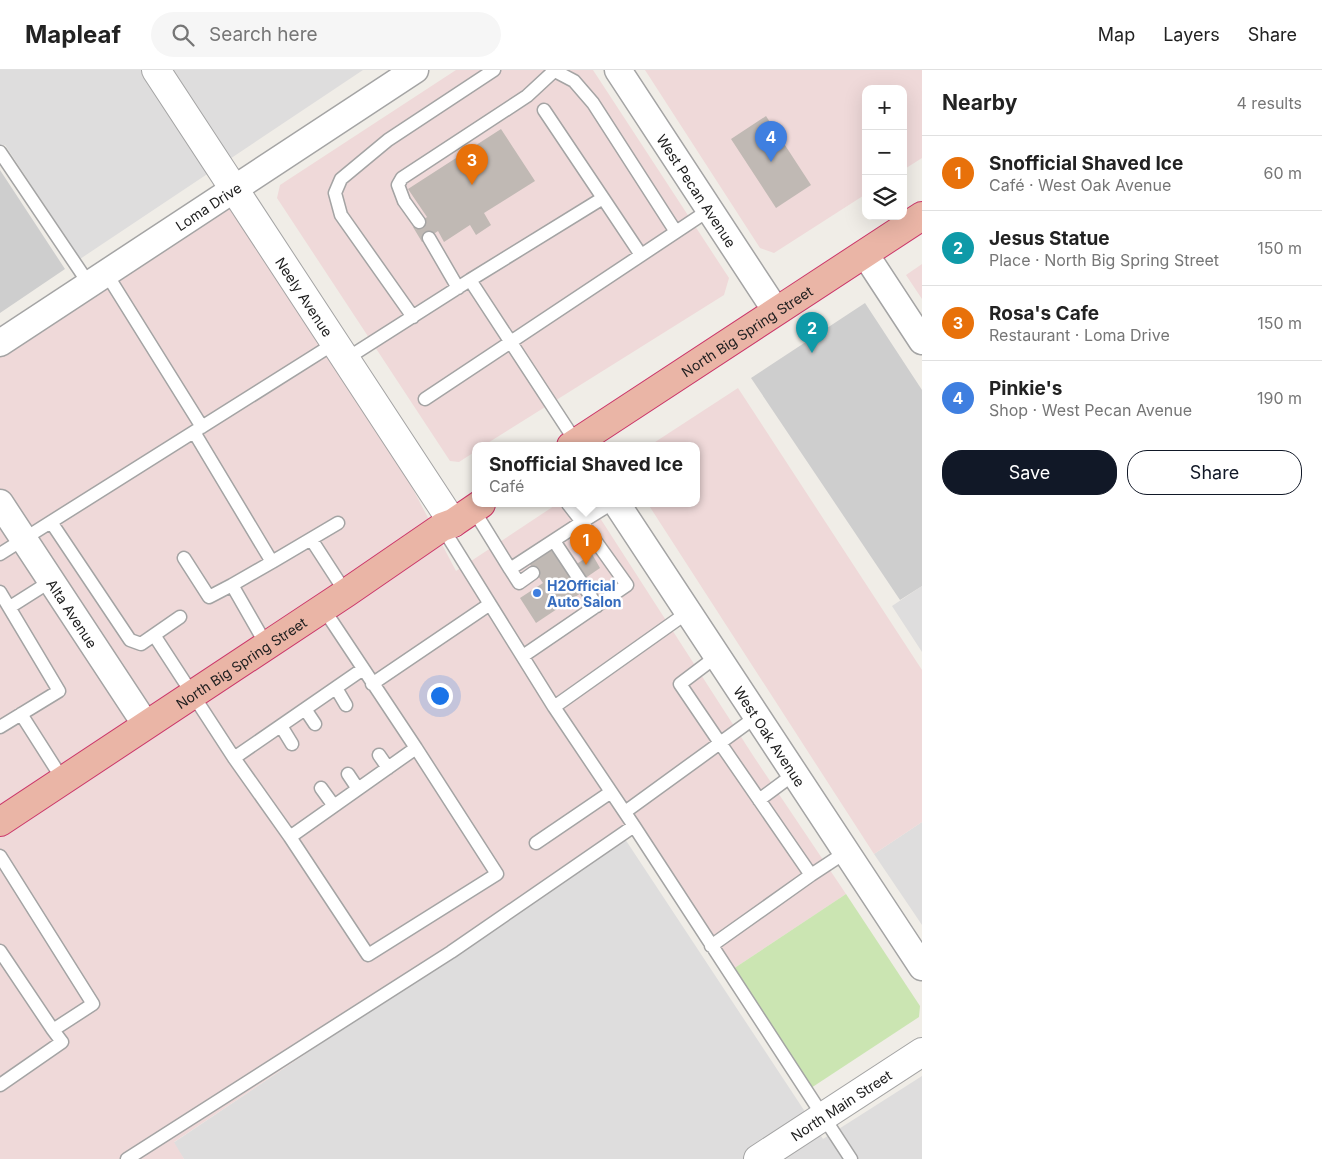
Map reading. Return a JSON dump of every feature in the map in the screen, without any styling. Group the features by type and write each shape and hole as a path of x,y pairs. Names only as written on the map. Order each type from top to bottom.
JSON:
{"highway":[{"name":"North Big Spring Street","path":"580,442 922,216"},
{"name":"North Big Spring Street","path":"0,822 462,516"}],"street":[{"name":"Neely Avenue","path":"156,70 341,351 462,516"},
{"name":"West Pecan Avenue","path":"618,70 776,311"},
{"name":"Loma Drive","path":"0,342 234,189 402,74"},
{"path":"865,254 922,341"},
{"name":"Alta Avenue","path":"0,503 146,725"},
{"name":"West Oak Avenue","path":"619,507 922,967"},
{"name":"North Main Street","path":"758,1159 922,1052"}],"lane":[{"path":"413,317 341,215 335,193 341,179 388,140 494,70"},
{"path":"419,222 404,201 398,184 402,178 527,96 555,71 574,82 593,103 676,232"},
{"path":"544,110 640,255"},
{"path":"0,152 97,279 198,430 272,562"},
{"path":"0,554 198,430 341,351 413,317 603,198"},
{"path":"425,399 709,210"},
{"path":"428,238 458,288"},
{"path":"470,280 511,341 573,442"},
{"path":"523,656 627,585 570,507"},
{"path":"510,569 606,507"},
{"path":"462,516 510,569 519,583 533,573"},
{"path":"462,516 490,604 554,707 612,792 851,1159"},
{"path":"51,522 130,640 141,644 180,617"},
{"path":"184,558 209,597 338,524"},
{"path":"311,539 346,593"},
{"path":"554,541 597,606"},
{"path":"10,606 51,581"},
{"path":"232,584 267,646"},
{"path":"0,592 59,691 0,727"},
{"path":"372,684 490,604"},
{"path":"154,635 234,758 290,837 368,955 497,874 323,608"},
{"path":"554,707 688,612"},
{"path":"717,656 680,684 811,875"},
{"path":"234,758 363,669"},
{"path":"336,688 346,705"},
{"path":"305,709 315,724"},
{"path":"21,714 63,780"},
{"path":"625,812 757,716"},
{"path":"281,726 292,744"},
{"path":"290,837 416,748"},
{"path":"379,755 388,768"},
{"path":"348,774 358,789"},
{"path":"759,800 794,774"},
{"path":"322,788 334,806"},
{"path":"536,843 612,792"},
{"path":"127,1159 451,952 634,826"},
{"path":"711,946 846,852"},
{"path":"0,856 93,1004 53,1030"},
{"path":"0,951 62,1042 0,1085"}],"shaded area":[{"path":"0,70 363,70 80,259 5,145 0,147"},
{"path":"456,70 593,70 729,278 724,295 489,442 472,442 472,454 459,462 450,461 277,198 280,185"},
{"path":"645,70 922,70 922,158 907,167 907,85 862,85 862,197 774,253 760,248"},
{"path":"0,170 65,269 0,313"},
{"path":"234,189 336,343 456,571 552,507 593,507 754,757 846,894 733,969 641,831 625,839 174,1142 184,1159 0,1159 0,343"},
{"path":"922,264 922,299 906,275"},
{"path":"865,303 922,390 922,586 900,600 751,378"},
{"path":"738,388 922,670 922,822 874,854 650,507 700,507 700,442 655,442"},
{"path":"922,586 922,652 892,606"},
{"path":"922,822 922,925 874,854"},
{"path":"625,839 823,1139 922,1076 922,1159 184,1159 173,1143"}],"green space":[{"path":"846,894 920,1006 919,1017 811,1088 733,969"}],"building":[{"path":"766,116 811,185 776,208 731,139"},
{"path":"501,129 535,181 484,213 491,225 476,235 470,225 444,242 438,231 422,242 413,227 427,217 408,189"},
{"path":"552,548 581,593 536,623 520,598 543,583 529,563"},
{"path":"592,554 600,568 584,579 575,565"}],"place":[{"name":"Pinkie's","path":"771,162"},
{"name":"Rosa's Cafe","path":"472,185"},
{"name":"Jesus Statue","path":"812,353"},
{"name":"Snofficial Shaved Ice","path":"586,565"},
{"name":"H2Official Auto Salon","path":"537,593"}]}
